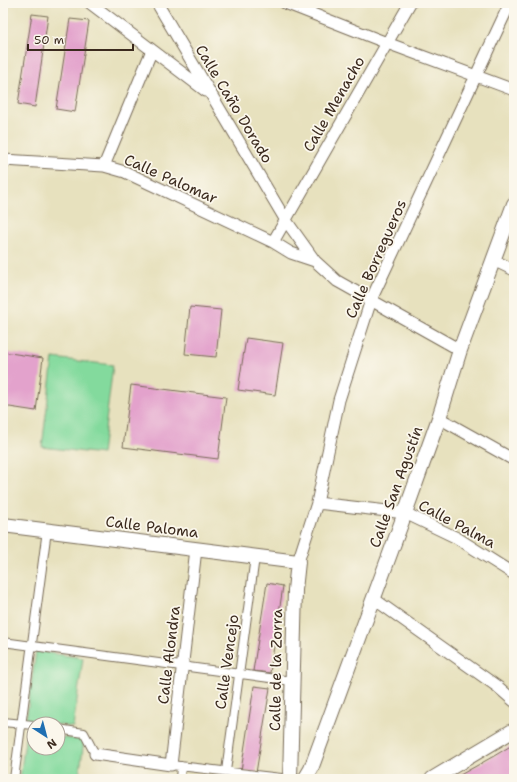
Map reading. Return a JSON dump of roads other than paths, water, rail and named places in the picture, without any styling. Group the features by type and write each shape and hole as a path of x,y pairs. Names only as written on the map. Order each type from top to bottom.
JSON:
{"street":[{"path":"90,3 211,94"},
{"name":"Calle Caño Dorado","path":"157,3 285,219 315,261"},
{"path":"285,3 386,43 514,90"},
{"name":"Calle Menacho","path":"273,242 410,3"},
{"name":"Calle Borregueros","path":"298,562 317,503 339,400 371,300 510,3"},
{"path":"104,166 152,50"},
{"name":"Calle Palomar","path":"3,160 104,166 125,172 273,242 291,253 315,261"},
{"name":"Calle San Agustín","path":"305,779 311,769 374,599 439,418 460,350 514,204"},
{"path":"493,260 514,270"},
{"path":"315,261 337,281 460,350"},
{"path":"439,418 514,460"},
{"name":"Calle Palma","path":"317,503 405,513 457,538 514,574"},
{"name":"Calle Paloma","path":"3,524 298,562"},
{"path":"14,779 47,530"},
{"name":"Calle Alondra","path":"176,765 182,666 196,550"},
{"name":"Calle Vencejo","path":"226,771 255,557"},
{"name":"Calle de la Zorra","path":"290,779 295,590 298,562"},
{"path":"374,599 498,687 514,701"},
{"path":"3,642 292,681"},
{"path":"3,722 26,725"},
{"path":"66,730 84,733 94,754 290,779"},
{"path":"432,779 514,730"},
{"path":"176,765 180,779"}]}
